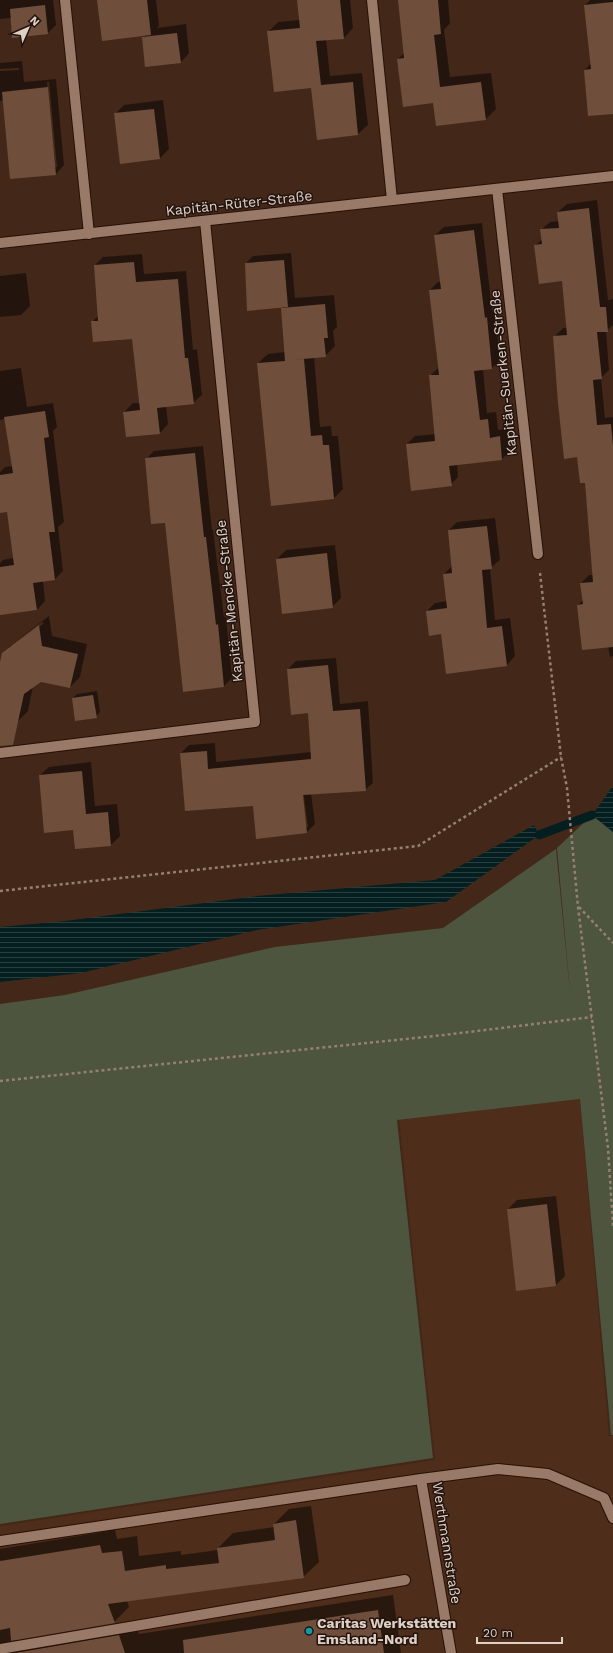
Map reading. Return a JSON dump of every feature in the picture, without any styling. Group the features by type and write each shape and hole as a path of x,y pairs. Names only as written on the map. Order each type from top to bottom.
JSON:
{"street":[{"path":"65,0 89,234"},
{"path":"372,0 392,200"},
{"name":"Kapitän-Rüter-Straße","path":"0,243 613,176"},
{"name":"Kapitän-Suerken-Straße","path":"497,189 538,554"},
{"name":"Kapitän-Mencke-Straße","path":"0,753 255,722 205,221"},
{"name":"Werthmannstraße","path":"451,1653 420,1479 498,1469 548,1474 604,1498 613,1518"},
{"path":"0,1541 420,1479"},
{"path":"0,1650 405,1580"}],"path":[{"path":"538,554 561,757 567,788 578,907 608,1148 613,1226"},
{"path":"0,891 418,846 561,757"},
{"path":"578,907 613,943"},
{"path":"0,1081 444,1035 592,1017"}],"shaded area":[{"path":"580,1099 609,1436 613,1436 613,1653 0,1653 0,1526 435,1460 399,1119"}],"green space":[{"path":"592,815 613,832 613,1435 611,1435 580,1099 397,1120 433,1458 0,1524 0,1004 65,995 275,947 443,928 556,849 571,1002 557,848"}],"water":[{"path":"613,786 613,832 592,815"},
{"path":"534,825 539,835 446,902 257,930 81,973 0,982 0,927 65,921 257,896 435,880"}],"building":[{"path":"97,0 147,0 151,35 102,41"},
{"path":"297,0 340,0 344,39 316,41 321,85 353,82 358,135 317,140 311,88 274,92 267,31 300,28"},
{"path":"398,0 438,0 441,34 434,35 440,87 481,82 486,120 436,126 433,103 403,107 397,59 404,58"},
{"path":"613,2 613,114 588,116 584,70 591,69 584,5"},
{"path":"45,5 48,34 12,38 10,9"},
{"path":"177,33 181,63 145,67 142,37"},
{"path":"48,87 56,175 10,179 2,92"},
{"path":"154,109 160,159 120,164 114,113"},
{"path":"589,208 600,307 606,307 608,332 597,332 602,379 593,380 597,425 611,424 613,446 613,647 582,650 577,605 583,604 580,583 593,582 585,483 580,483 577,457 564,459 558,403 553,336 567,335 562,281 539,284 534,245 542,244 540,229 559,228 557,212"},
{"path":"474,230 485,318 487,317 492,369 474,371 480,420 488,419 490,438 500,436 502,460 449,466 452,486 411,491 406,444 435,441 429,375 439,375 429,290 441,289 434,235"},
{"path":"284,260 288,307 247,311 245,263"},
{"path":"134,262 136,282 178,279 185,358 188,358 194,404 157,408 160,434 126,437 123,412 140,410 132,339 93,342 91,321 98,321 94,265"},
{"path":"325,304 328,338 324,338 326,357 291,360 304,359 311,436 322,435 323,445 329,445 334,499 271,506 257,363 285,361 281,308"},
{"path":"45,411 49,437 44,438 55,532 49,532 55,580 33,583 37,610 0,615 0,567 14,565 7,512 0,513 0,475 13,473 4,417"},
{"path":"195,453 204,537 206,537 216,625 218,624 224,687 183,692 165,523 151,524 145,458"},
{"path":"487,526 492,569 482,570 487,628 502,626 507,666 446,674 441,634 429,636 426,611 447,608 443,574 452,573 448,530"},
{"path":"327,553 333,608 282,614 276,559"},
{"path":"39,625 42,646 78,654 70,688 41,682 24,694 13,745 0,746 0,662 2,653"},
{"path":"328,665 333,711 360,709 366,791 303,795 307,833 256,839 253,806 185,811 180,753 207,751 208,769 311,759 308,713 291,715 287,669"},
{"path":"93,695 97,718 75,721 72,698"},
{"path":"82,771 86,814 108,812 111,846 75,849 73,830 44,833 39,775"},
{"path":"547,1204 556,1286 516,1291 507,1209"},
{"path":"296,1520 304,1578 108,1604 115,1623 11,1641 10,1628 0,1630 0,1561 100,1545 102,1553 122,1551 125,1571 166,1565 166,1569 219,1563 217,1548 275,1540 273,1524"},
{"name":"Caritas Werkstätten Emsland-Nord","path":"378,1610 384,1653 184,1653 183,1640"},
{"path":"119,1635 125,1653 15,1653"}],"waterway":[{"path":"539,835 592,815"}],"place":[{"name":"Caritas Werkstätten Emsland-Nord","path":"309,1631"}]}
